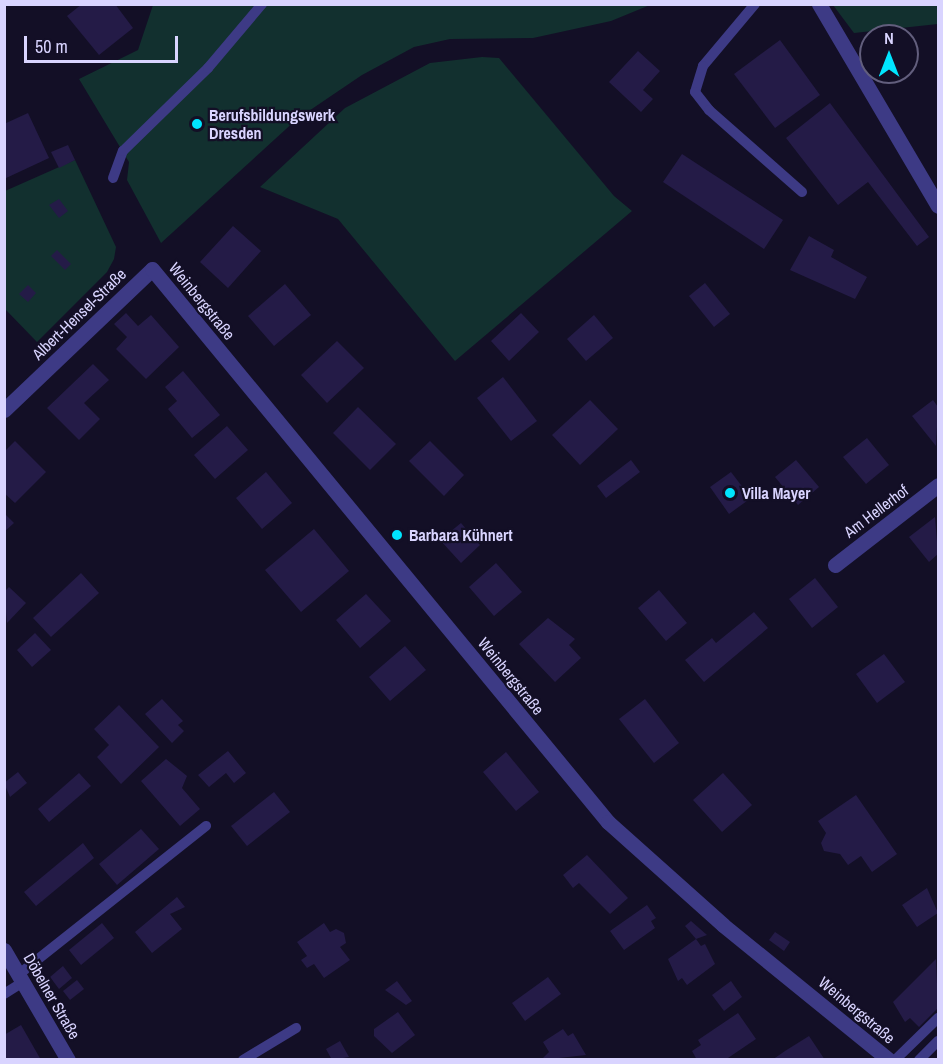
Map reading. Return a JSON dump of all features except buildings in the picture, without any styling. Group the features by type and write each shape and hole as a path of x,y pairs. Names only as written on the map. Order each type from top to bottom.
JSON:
{"street":[{"path":"819,4 939,206"},
{"name":"Albert-Hensel-Straße","path":"4,410 152,269"},
{"name":"Weinbergstraße","path":"152,269 608,822 723,925 889,1059"},
{"name":"Am Hellerhof","path":"835,564 939,485"},
{"name":"Döbelner Straße","path":"4,950 68,1059"}],"lane":[{"path":"113,178 123,151 208,68 262,4"},
{"path":"755,4 702,66 695,92 709,110 802,192"},
{"path":"4,994 206,826"},
{"path":"896,1059 939,1018"},
{"path":"243,1059 296,1028"},
{"path":"919,1059 939,1041"}],"green space":[{"name":"Berufsbildungswerk Dresden","path":"153,5 650,5 611,21 533,38 450,39 414,47 362,75 297,119 161,243 127,180 129,162 79,79 138,50"},
{"path":"833,5 938,5 938,24 919,26 919,24 859,24 859,32 854,33"},
{"path":"482,57 499,58 614,196 632,211 455,361 338,219 260,187 345,108 430,63"},
{"path":"75,160 116,247 114,259 107,272 37,342 5,309 5,191"}],"place":[{"name":"Berufsbildungswerk Dresden","path":"197,124"},
{"name":"Villa Mayer","path":"730,493"},
{"name":"Barbara Kühnert","path":"397,535"}]}
